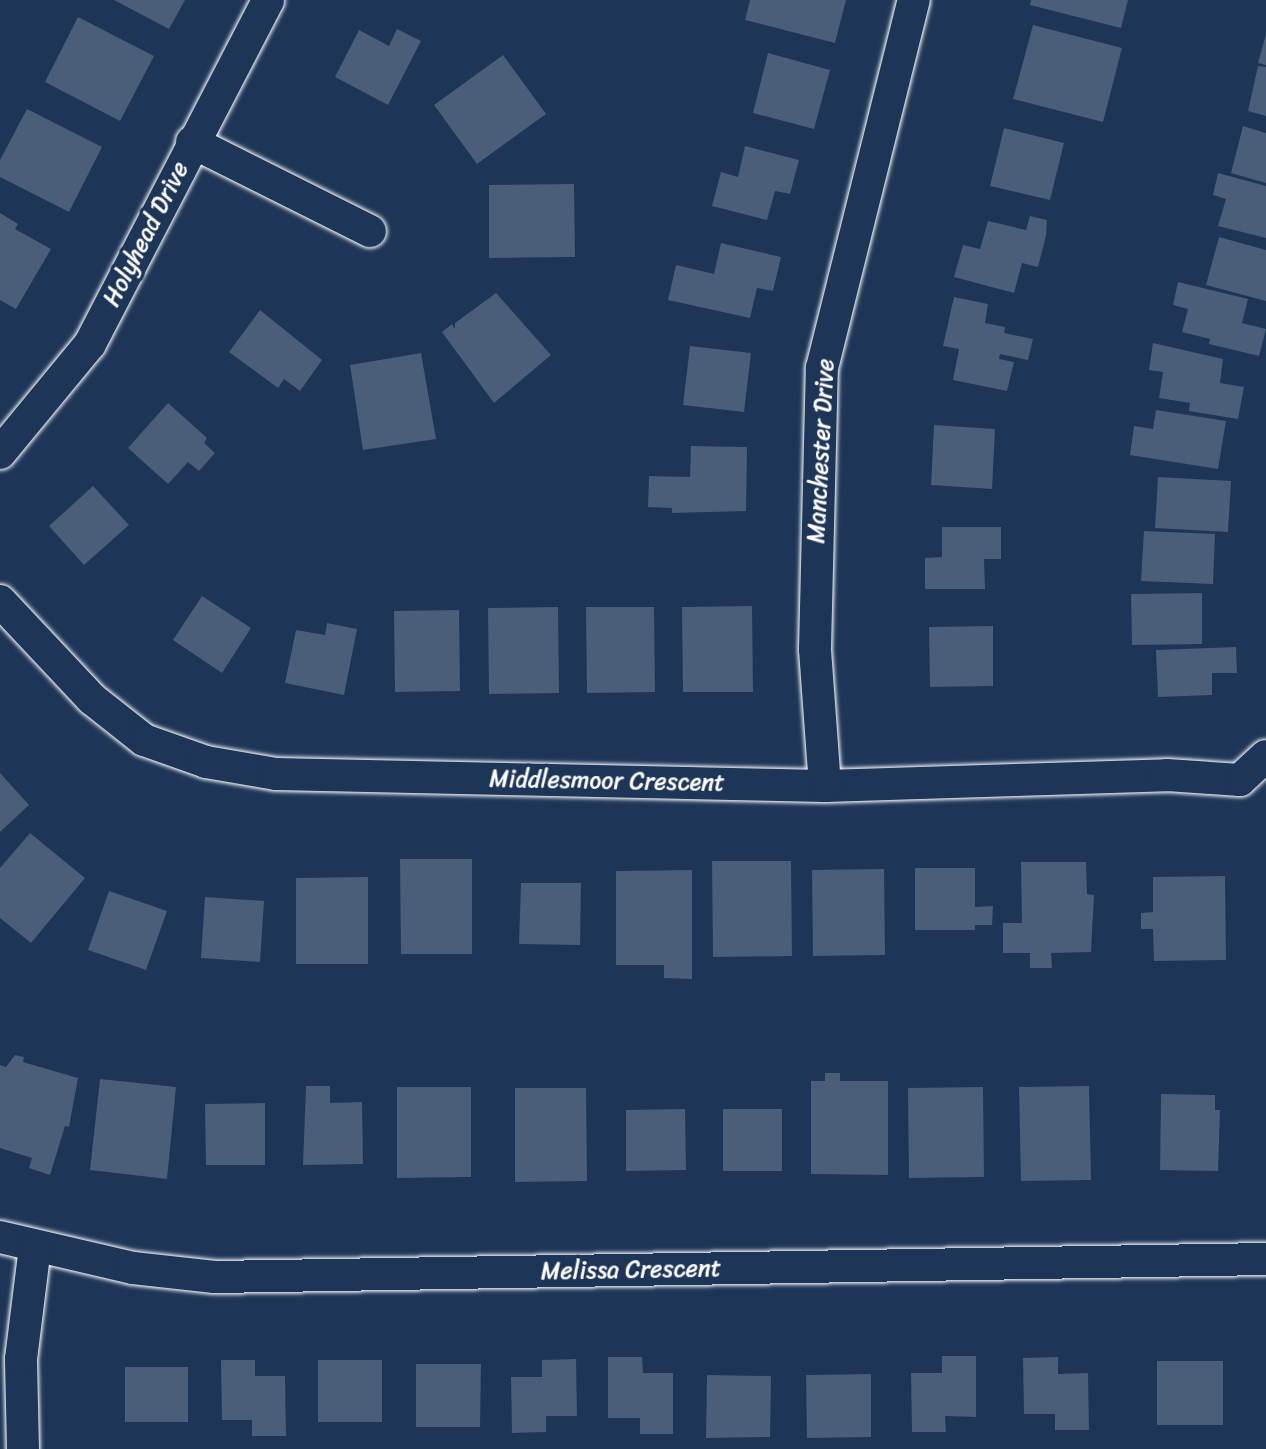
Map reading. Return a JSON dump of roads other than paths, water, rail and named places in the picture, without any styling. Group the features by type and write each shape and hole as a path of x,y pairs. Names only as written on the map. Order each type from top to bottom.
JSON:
{"street":[{"name":"Holyhead Drive","path":"0,453 90,344 192,142 268,0"},
{"name":"Manchester Drive","path":"825,786 814,649 822,368 914,0"},
{"path":"192,142 370,231"},
{"name":"Middlesmoor Crescent","path":"0,601 82,689 144,740 206,762 276,774 825,786 1167,775 1240,780 1266,756"},
{"name":"Melissa Crescent","path":"0,1237 133,1268 215,1277 1266,1259"},
{"path":"23,1449 21,1359 35,1247"}]}
